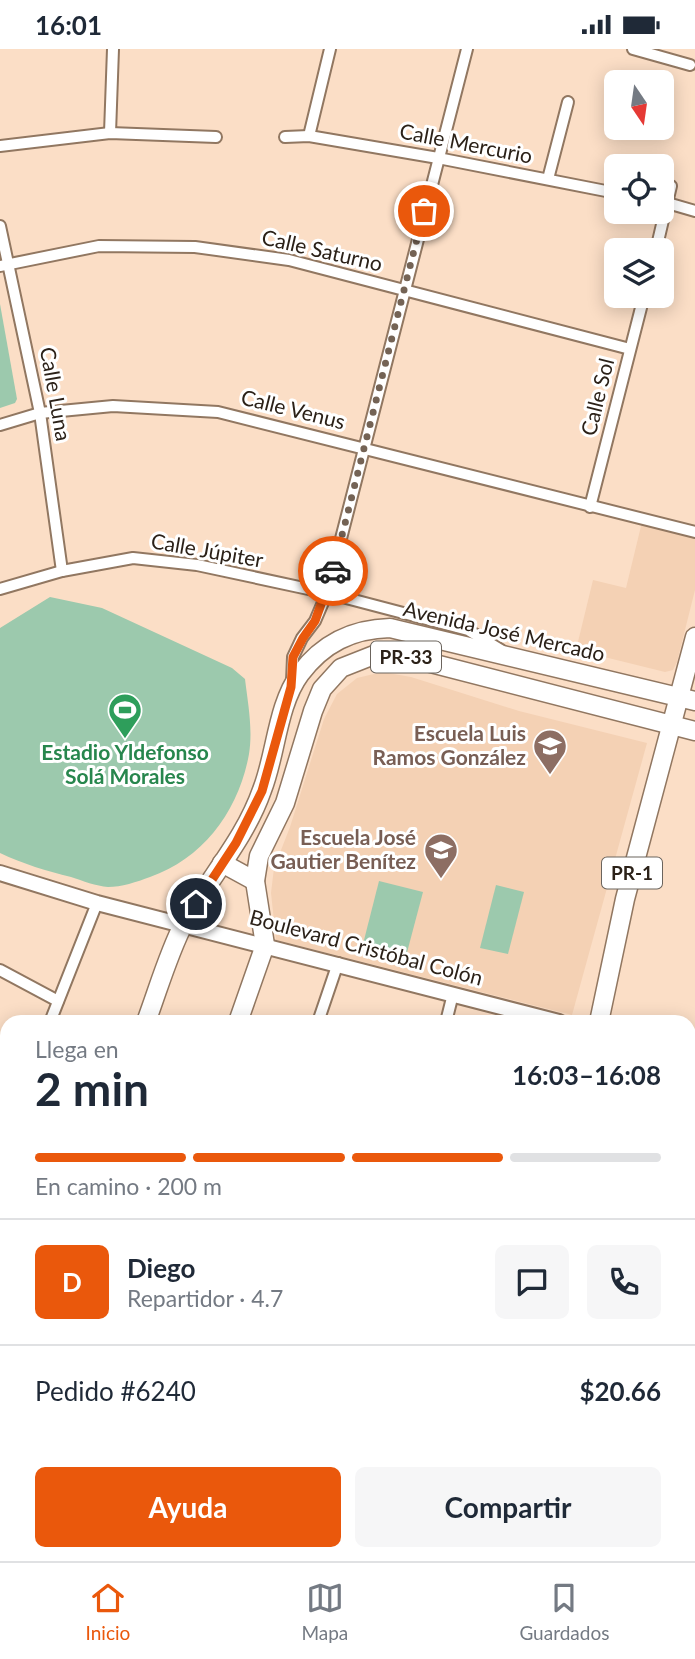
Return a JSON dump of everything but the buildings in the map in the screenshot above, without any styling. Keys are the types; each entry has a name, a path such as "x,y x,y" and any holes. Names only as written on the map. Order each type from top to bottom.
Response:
{"main road":[{"name":"Avenida José Mercado","path":"183,925 240,834 262,791 291,687 316,656 348,634 367,628 390,628 687,700"},
{"name":"PR-1","path":"600,1015 625,899 673,725 687,700 695,637"},
{"name":"PR-33","path":"240,1015 265,945 255,881 259,856 285,803 322,689 341,668 374,655 396,654 695,731"},
{"path":"222,863 255,881"},
{"name":"PR-33","path":"149,1015 183,925"}],"street":[{"path":"110,133 113,49"},
{"path":"309,135 330,49"},
{"path":"291,687 293,657 315,621 327,593 467,49"},
{"path":"633,49 690,65"},
{"path":"548,180 568,102"},
{"path":"0,146 110,133 216,137"},
{"name":"Calle Mercurio","path":"285,137 309,135 604,191"},
{"path":"674,205 695,211"},
{"name":"Calle Luna","path":"0,226 5,265 40,412 62,571"},
{"name":"Calle Saturno","path":"5,265 99,246 195,247 289,260 630,349"},
{"name":"Calle Sol","path":"590,507 641,308"},
{"name":"Calle Venus","path":"0,425 40,412 113,406 218,412 695,533"},
{"name":"Calle Júpiter","path":"0,589 62,571 133,558 197,565 327,593 468,630 513,658"},
{"name":"Boulevard Cristóbal Colón","path":"0,873 97,903 532,1015"},
{"path":"53,1015 97,903"},
{"path":"320,1015 338,963"},
{"path":"0,970 58,1002"},
{"path":"448,1015 453,995"}],"shaded area":[{"path":"642,522 695,535 695,590 677,662 673,670 665,672 576,650 593,580 626,588"},
{"name":"Escuela José Gautier Benítez","path":"382,672 411,677 519,711 647,743 572,1015 276,940 271,893 274,868 290,827 324,719 337,694 357,678"}],"green space":[{"path":"0,304 17,399 15,403 0,408"},
{"name":"Estadio Yldefonso Solá Morales","path":"50,597 102,608 232,668 245,679 250,726 249,754 244,775 228,813 187,858 169,869 124,885 99,886 17,861 0,853 0,628"},
{"path":"379,881 423,892 405,960 362,948"},
{"path":"496,885 524,892 508,954 480,948"}],"way so far":[{"path":"333,571 424,211"}],"place":[{"name":"Estadio Yldefonso Solá Morales","path":"125,740"},
{"name":"Escuela Luis Ramos González","path":"550,776"},
{"name":"Escuela José Gautier Benítez","path":"441,880"}],"route":[{"path":"196,904 236,843 262,791 291,687 293,657 315,621 333,571"}]}
